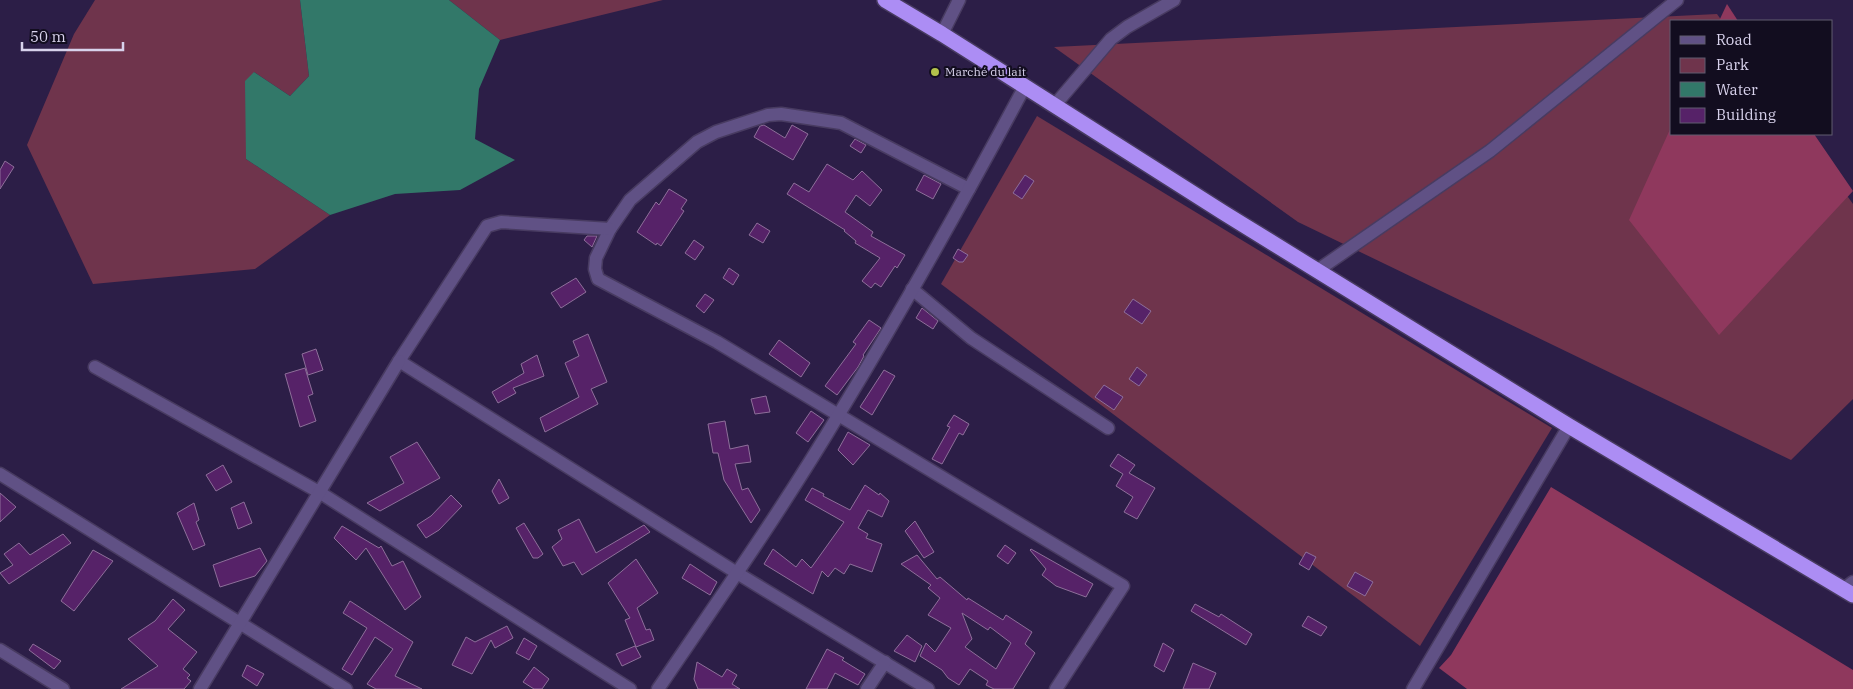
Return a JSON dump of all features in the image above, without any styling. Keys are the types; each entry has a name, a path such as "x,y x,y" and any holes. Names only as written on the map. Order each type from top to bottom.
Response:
{"highway":[{"path":"885,0 1569,426 1850,588"}],"street":[{"path":"942,34 959,0"},
{"path":"1054,106 1111,39 1127,27 1174,0"},
{"path":"1318,270 1490,151 1677,0"},
{"path":"658,689 737,573 839,415 969,189 1024,88"},
{"path":"969,189 841,123 782,114 768,115 716,132 697,142 630,200 610,229 596,258 595,269 598,279 717,342 1123,586 1056,689"},
{"path":"200,689 399,361 487,226 501,222 610,229"},
{"path":"912,289 966,334 1108,428"},
{"path":"399,361 737,573 928,689"},
{"path":"95,367 319,492 630,689"},
{"path":"1413,689 1569,426"},
{"path":"0,474 346,689"},
{"path":"0,650 63,689"},
{"path":"867,689 885,662"}],"green space":[{"path":"95,0 300,0 309,76 290,96 254,72 246,159 330,215 255,269 93,284 27,145 74,34"},
{"path":"449,0 663,0 500,40"},
{"path":"1717,14 1721,20 1670,20 1670,135 1804,135 1853,204 1853,399 1791,460 1298,222 1054,47"},
{"path":"1037,116 1552,428 1420,646 941,284"}],"shaded area":[{"path":"1727,4 1737,20 1719,20"},
{"path":"1670,129 1670,135 1815,135 1853,191 1719,335 1629,220"},
{"path":"1551,487 1853,670 1853,689 1467,689 1439,668 1451,655"}],"water":[{"path":"300,0 449,0 500,40 479,89 475,139 515,160 460,190 395,194 330,215 246,159 245,81 254,72 290,96 309,76"}],"building":[{"path":"764,125 785,138 792,125 808,134 793,160 754,137 760,126"},
{"path":"855,139 866,145 861,153 850,146"},
{"path":"5,161 14,167 0,189 0,170"},
{"path":"827,164 853,180 862,171 882,190 870,206 856,195 845,212 873,232 871,236 905,255 881,287 875,283 871,288 862,281 880,258 855,243 856,241 845,230 787,194 794,183 809,192"},
{"path":"924,175 941,184 933,199 916,190"},
{"path":"1025,175 1034,181 1022,199 1013,193"},
{"path":"669,189 687,200 681,209 684,211 661,246 657,243 656,245 637,232 656,202 659,205"},
{"path":"757,223 770,231 763,243 749,235"},
{"path":"587,236 597,236 592,247 584,240"},
{"path":"694,240 704,247 695,260 685,253"},
{"path":"958,249 968,255 963,262 953,258"},
{"path":"729,268 739,275 733,285 723,278"},
{"path":"576,278 586,292 561,308 551,293"},
{"path":"705,294 714,300 704,313 696,306"},
{"path":"1133,299 1151,311 1142,324 1124,312"},
{"path":"922,308 938,321 933,329 916,318"},
{"path":"869,320 881,328 863,355 858,367 837,395 825,386 856,344 853,342"},
{"path":"588,334 607,382 591,389 598,404 545,432 540,418 579,397 565,363 579,356 573,341"},
{"path":"779,340 810,363 801,377 769,354"},
{"path":"316,349 323,370 308,375 302,354"},
{"path":"537,355 544,376 513,388 516,393 498,403 492,392 524,373 521,364"},
{"path":"1137,367 1147,375 1139,386 1129,379"},
{"path":"305,368 313,394 308,396 316,421 300,427 285,374"},
{"path":"884,370 895,376 872,415 860,407"},
{"path":"1104,385 1123,397 1114,410 1095,397"},
{"path":"766,396 770,412 755,414 751,399"},
{"path":"811,411 824,420 808,442 796,433"},
{"path":"954,415 969,424 963,435 959,433 942,464 932,459 950,427 947,426"},
{"path":"725,421 730,449 748,445 751,462 735,464 742,490 748,488 760,510 751,523 724,480 718,453 713,453 708,424"},
{"path":"848,432 870,445 853,465 838,450"},
{"path":"417,442 440,478 380,511 367,503 404,483 390,457"},
{"path":"1118,454 1135,465 1129,473 1155,488 1137,519 1124,512 1133,497 1116,486 1123,474 1110,466"},
{"path":"223,465 232,482 216,491 206,475"},
{"path":"499,479 509,498 499,504 492,491"},
{"path":"865,485 879,495 880,493 889,501 882,517 868,510 858,528 868,534 866,538 882,544 872,572 850,564 844,574 835,568 828,577 822,571 813,594 764,564 773,549 796,567 802,559 811,568 844,522 805,500 812,488 850,510"},
{"path":"0,493 16,507 0,522"},
{"path":"451,495 462,506 439,530 426,538 417,525 431,516"},
{"path":"244,502 252,523 238,529 231,508"},
{"path":"194,503 199,520 196,522 205,545 193,550 177,513"},
{"path":"579,519 596,553 644,525 650,532 582,575 574,562 563,566 552,547 562,539 558,530"},
{"path":"915,521 934,552 924,558 905,531"},
{"path":"524,523 543,554 538,558 533,558 516,528"},
{"path":"342,526 379,548 381,546 392,566 403,561 421,597 405,610 366,548 356,560 334,538"},
{"path":"63,534 71,543 9,584 0,573 13,565 4,554 19,543 30,555"},
{"path":"1005,545 1016,553 1008,564 997,556"},
{"path":"260,548 267,561 255,576 220,587 213,565"},
{"path":"1031,549 1093,584 1086,597 1056,586 1042,575 1046,569"},
{"path":"93,550 113,561 74,611 61,601"},
{"path":"1306,552 1316,557 1309,570 1299,564"},
{"path":"917,555 937,579 940,577 967,600 968,598 1003,620 1006,615 1032,632 1025,644 1035,653 1013,689 994,689 986,685 988,681 970,669 959,685 948,678 942,670 920,656 926,643 935,652 951,628 928,615 940,598 928,588 931,585 901,564","holes":["962,613 988,630 990,627 1011,643 996,669 965,647 972,639"]},
{"path":"636,559 658,593 637,608 646,630 650,629 654,640 636,647 625,620 630,618 608,583"},
{"path":"690,564 717,582 710,595 682,578"},
{"path":"1355,572 1373,582 1365,596 1347,586"},
{"path":"173,599 185,610 168,629 197,652 183,669 190,675 187,678 191,681 184,689 121,689 158,666 128,639 155,621"},
{"path":"350,601 413,642 395,676 422,689 376,689 367,684 393,649 375,637 352,675 342,669 367,628 343,613"},
{"path":"1195,604 1219,617 1221,614 1252,634 1246,645 1191,611"},
{"path":"1308,616 1327,627 1321,636 1302,626"},
{"path":"507,626 513,638 495,648 491,640 472,674 452,665 466,637 475,642"},
{"path":"907,635 922,646 915,662 894,651"},
{"path":"524,638 537,646 529,660 516,653"},
{"path":"1163,643 1174,650 1164,672 1154,666"},
{"path":"33,644 61,661 54,669 29,650"},
{"path":"635,646 641,657 622,666 616,654"},
{"path":"827,649 844,658 842,660 865,674 858,685 835,673 827,689 806,689"},
{"path":"697,662 722,677 727,669 737,675 732,684 740,689 698,689 694,679"},
{"path":"1193,663 1216,673 1209,689 1183,689"},
{"path":"247,665 264,674 257,686 242,676"},
{"path":"534,667 549,679 542,689 534,689 523,682"}],"place":[{"name":"Marché du lait","path":"935,72"}]}
